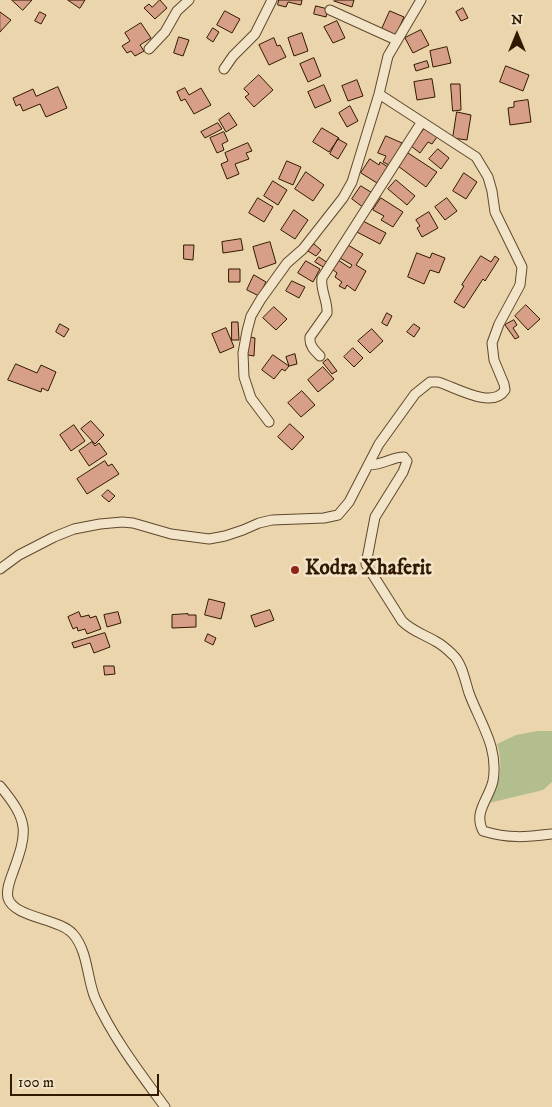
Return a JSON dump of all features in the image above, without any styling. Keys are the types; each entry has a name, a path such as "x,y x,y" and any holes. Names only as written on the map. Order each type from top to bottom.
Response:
{"street":[{"path":"149,49 165,32 177,11 189,0"},
{"path":"224,68 255,34 272,0"},
{"path":"269,422 252,398 244,377 243,353 251,316 260,299 287,263 303,249 343,198 352,182 379,94 388,56 421,0"},
{"path":"330,10 396,40"},
{"path":"0,569 19,555 54,537 74,529 100,524 132,523 171,534 209,539 225,536 272,520 338,515 349,502 379,444 415,394 430,382 438,382 484,398 497,398 505,390 494,360 492,343 499,324 520,285 522,267 495,212 492,191 483,167 476,158 379,94"},
{"path":"320,356 311,347 310,337 327,313 321,284 322,278 421,122"},
{"path":"368,465 383,464 398,457 404,457 407,461 403,472 375,517 366,564 402,621 409,628 437,642 458,660 473,703 484,722 493,753 494,769 492,782 479,815 483,831 504,837 519,838 552,834"},
{"path":"0,786 21,814 23,826 22,845 10,880 8,892 11,903 22,911 55,923 74,935 82,951 93,992 100,1008 128,1056 165,1107"}],"green space":[{"path":"538,731 552,731 552,782 543,790 489,803 500,774 497,744 516,735"}],"building":[{"path":"12,0 32,0 23,10"},
{"path":"68,0 85,0 80,8"},
{"path":"160,0 167,8 155,19 144,8 149,4 152,7"},
{"path":"279,0 302,0 301,5 288,2 286,7 278,5"},
{"path":"335,0 354,0 352,7"},
{"path":"316,6 328,9 326,17 314,14"},
{"path":"463,8 468,18 461,21 456,12"},
{"path":"225,11 240,19 232,33 217,25"},
{"path":"390,11 404,17 395,37 381,31"},
{"path":"0,12 11,20 0,32"},
{"path":"40,12 46,15 41,24 35,21"},
{"path":"337,21 345,38 333,43 324,27"},
{"path":"141,23 151,38 140,45 144,51 135,56 131,51 127,53 122,46 130,41 125,33"},
{"path":"213,28 219,32 213,42 207,38"},
{"path":"421,30 429,45 413,53 405,38"},
{"path":"302,33 308,51 294,56 288,38"},
{"path":"179,37 189,40 183,56 174,53"},
{"path":"274,38 277,46 280,45 286,57 269,65 259,45"},
{"path":"447,47 451,63 433,67 430,51"},
{"path":"314,58 321,76 308,82 300,64"},
{"path":"427,61 429,67 416,71 414,65"},
{"path":"506,66 529,75 523,91 500,82"},
{"path":"259,75 273,90 254,107 245,97 249,94 244,89"},
{"path":"432,79 435,97 417,100 414,82"},
{"path":"357,80 363,96 348,101 342,86"},
{"path":"451,84 460,84 461,110 453,111"},
{"path":"324,85 331,101 315,108 308,92"},
{"path":"58,87 67,108 46,117 40,104 23,111 20,104 16,106 13,98 33,89 36,96"},
{"path":"185,88 189,95 201,88 211,105 194,114 185,99 181,101 177,92"},
{"path":"528,100 531,122 510,125 508,108 514,107 514,102"},
{"path":"350,106 358,121 347,127 339,113"},
{"path":"457,112 471,115 467,140 453,138"},
{"path":"229,113 237,125 226,132 219,120"},
{"path":"218,123 222,129 205,138 201,132"},
{"path":"322,128 339,138 329,152 313,142"},
{"path":"425,128 437,137 432,144 428,142 420,153 411,146"},
{"path":"224,132 228,141 222,144 224,150 217,153 210,138"},
{"path":"386,136 402,143 391,166 383,162 386,156 378,153"},
{"path":"338,139 347,144 338,159 330,154"},
{"path":"248,143 252,151 246,153 249,159 235,164 239,174 227,179 221,164 228,161 225,153"},
{"path":"438,149 449,158 441,169 429,159"},
{"path":"408,153 437,172 426,187 398,166"},
{"path":"370,159 379,165 380,162 388,167 377,183 361,173"},
{"path":"287,161 301,167 293,185 279,179"},
{"path":"306,172 324,185 313,201 295,189"},
{"path":"464,173 477,182 466,199 453,191"},
{"path":"396,180 415,196 407,205 388,189"},
{"path":"273,181 287,190 278,205 264,196"},
{"path":"361,186 374,194 364,208 352,199"},
{"path":"258,198 273,207 264,222 249,213"},
{"path":"381,198 403,212 393,227 381,220 384,216 373,210"},
{"path":"447,198 457,211 445,220 435,207"},
{"path":"294,210 308,220 295,239 281,230"},
{"path":"429,212 438,228 422,237 417,228 420,226 416,220"},
{"path":"361,220 386,233 380,244 355,231"},
{"path":"241,239 243,250 223,253 222,242"},
{"path":"270,242 276,263 259,269 253,247"},
{"path":"314,244 321,250 316,256 308,251"},
{"path":"184,245 194,245 193,260 184,259"},
{"path":"348,245 363,254 356,265 366,271 355,291 347,285 345,289 339,286 342,282 335,277 337,273 332,269 338,260 350,268 352,265 340,258"},
{"path":"417,253 430,258 432,253 445,258 439,273 430,270 424,284 408,277"},
{"path":"481,256 491,262 495,256 499,259 464,308 454,302 464,286 462,285"},
{"path":"319,257 328,263 325,268 315,262"},
{"path":"306,261 320,269 313,282 298,273"},
{"path":"229,269 240,269 240,282 229,282"},
{"path":"254,275 266,282 259,296 247,290"},
{"path":"292,281 305,287 299,298 286,291"},
{"path":"526,305 540,319 528,330 515,316"},
{"path":"274,307 287,319 276,330 263,318"},
{"path":"387,313 392,316 387,326 382,323"},
{"path":"514,320 517,325 513,328 519,337 515,339 505,325"},
{"path":"232,322 238,322 239,340 232,340"},
{"path":"60,324 69,329 64,337 56,332"},
{"path":"414,324 420,328 414,337 407,332"},
{"path":"226,328 234,347 220,353 212,334"},
{"path":"372,329 383,341 370,353 358,341"},
{"path":"249,337 255,338 254,356 248,355"},
{"path":"353,348 363,358 354,367 344,357"},
{"path":"295,354 297,364 289,366 286,357"},
{"path":"273,355 289,366 285,371 282,369 274,379 262,370"},
{"path":"328,359 337,371 332,374 323,363"},
{"path":"16,364 37,373 41,365 56,372 48,391 42,388 41,392 8,380"},
{"path":"323,367 334,379 318,392 308,380"},
{"path":"302,391 315,405 301,417 288,403"},
{"path":"91,421 104,435 95,444 81,429"},
{"path":"290,424 304,437 292,450 278,437"},
{"path":"74,425 85,441 71,451 60,435"},
{"path":"92,442 95,446 99,443 107,454 89,466 79,451"},
{"path":"105,461 108,466 112,464 119,474 87,494 77,479"},
{"path":"108,490 115,496 109,502 102,496"},
{"path":"209,599 225,603 221,619 205,615"},
{"path":"270,610 274,620 255,627 251,616"},
{"path":"79,612 81,617 89,615 90,618 96,616 101,629 87,634 85,629 78,631 77,627 73,629 68,617"},
{"path":"118,612 121,623 107,627 104,615"},
{"path":"172,615 196,615 196,627 172,628"},
{"path":"105,633 110,647 94,653 90,643 74,648 72,643"},
{"path":"208,634 216,638 213,645 205,641"},
{"path":"104,666 114,666 115,674 105,675"}],"place":[{"name":"Kodra Xhaferit","path":"295,570"}]}
